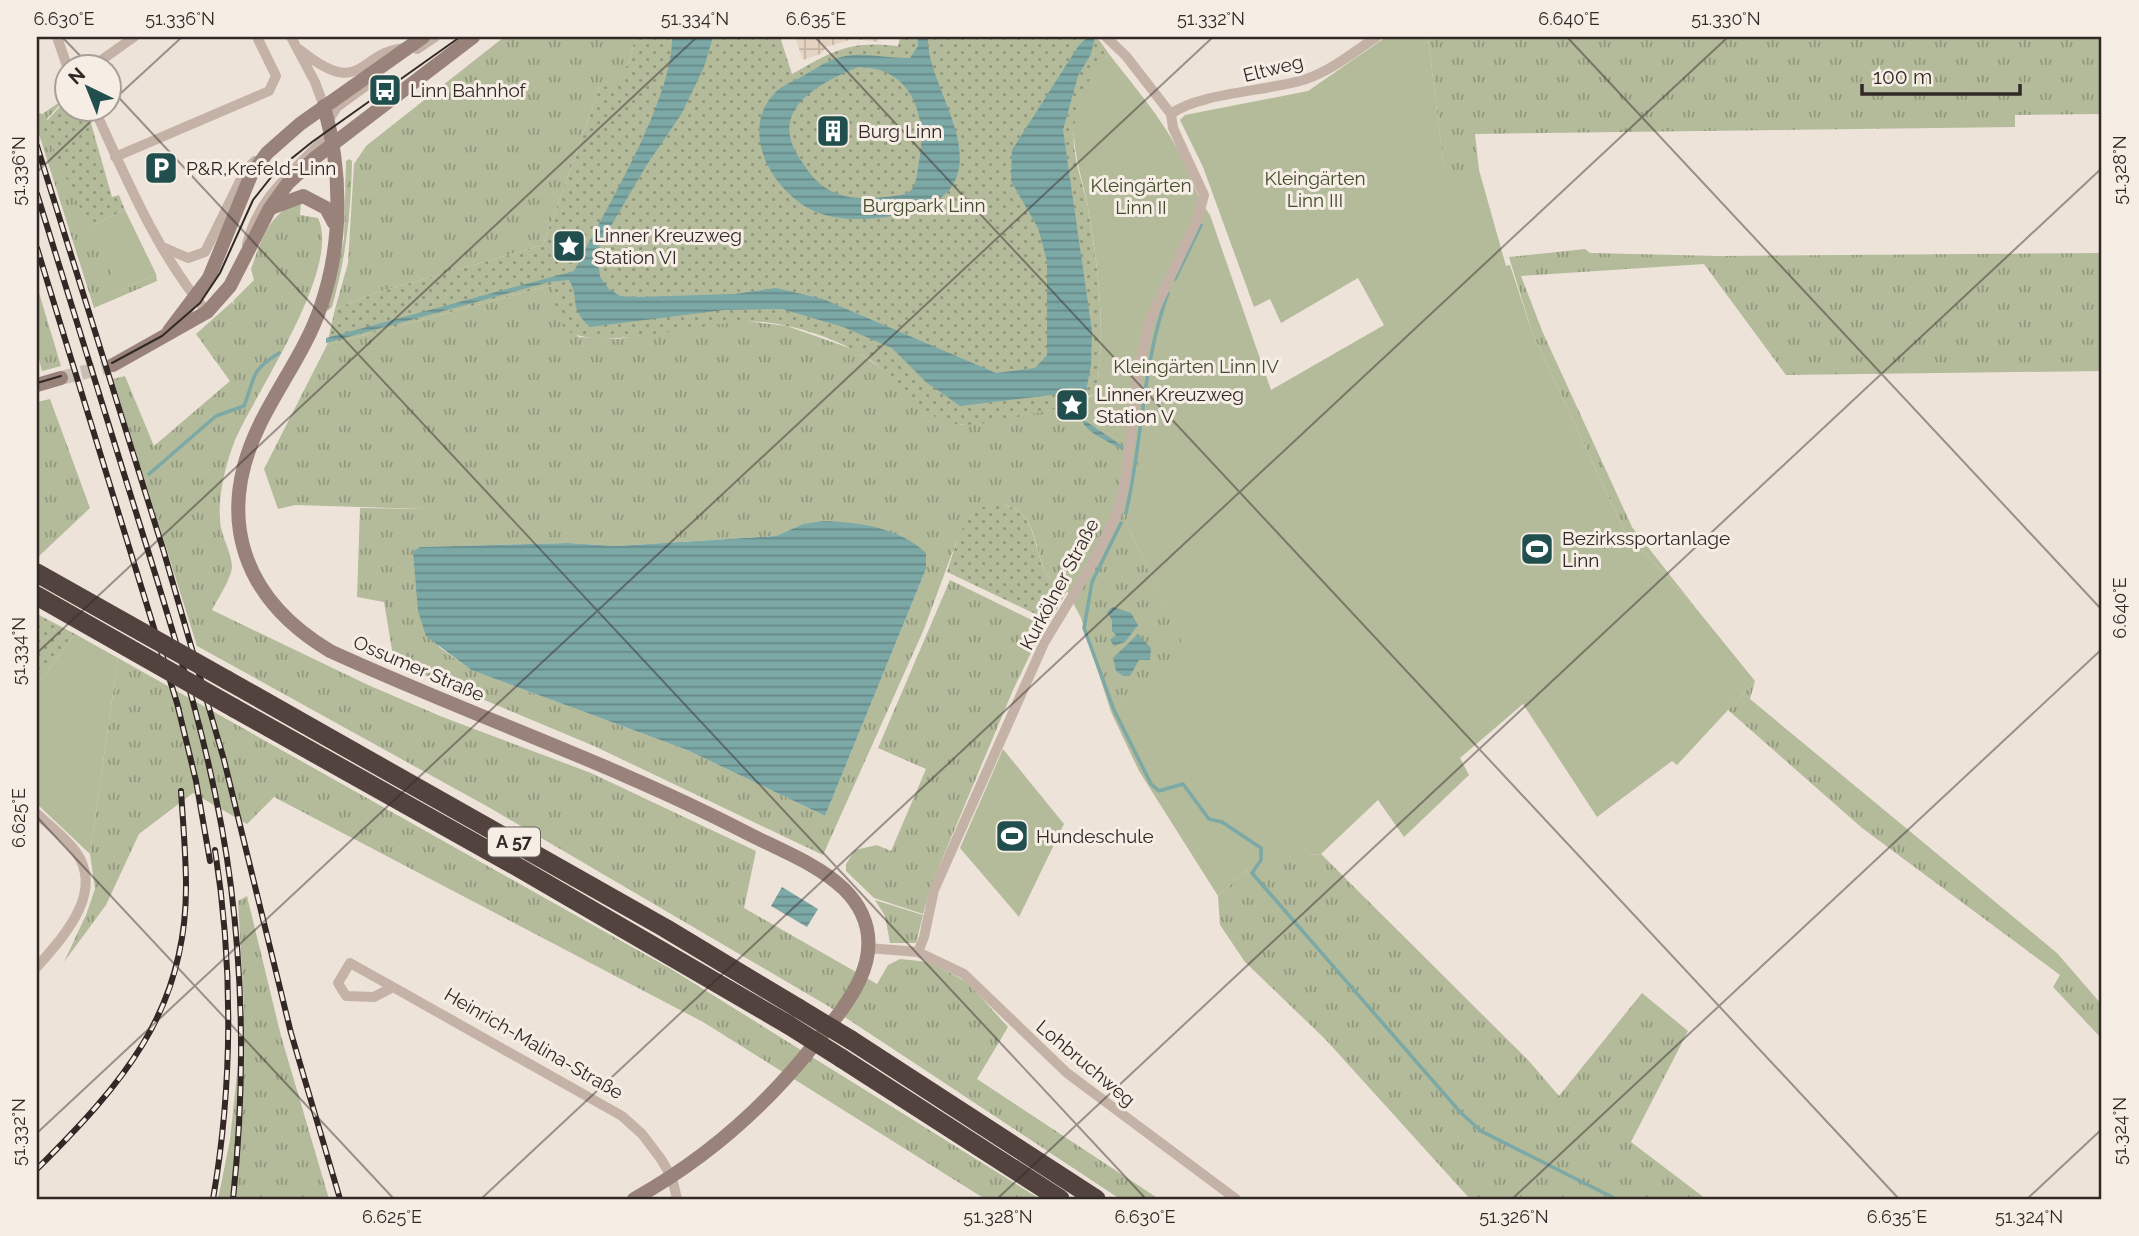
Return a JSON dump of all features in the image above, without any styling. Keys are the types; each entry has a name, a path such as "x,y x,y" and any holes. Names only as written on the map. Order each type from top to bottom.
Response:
{"highway":[{"name":"A 57","path":"37,573 654,921 851,1040 1096,1199"},
{"name":"A 57","path":"37,596 521,869 787,1024 1060,1199"},
{"path":"984,1148 990,1162 1036,1199"}],"main road":[{"path":"146,349 168,332 209,278 251,175 264,157 281,139 324,106 423,37"},
{"path":"113,365 146,349 207,312 230,286 242,267 270,208 331,132 473,37"},
{"name":"Ossumer Straße","path":"324,106 331,132 337,230 331,274 317,319 260,423 241,476 241,540 253,573 269,602 283,618 330,652 645,783 798,860 834,881 854,901 867,930 868,948 859,982 842,1011 792,1073 735,1130 672,1178"},
{"path":"270,208 291,198 303,196 316,200 326,208 337,230"},
{"path":"37,385 61,379"},
{"path":"634,1199 672,1178"}],"street":[{"path":"113,52 134,37"},
{"path":"115,157 269,91 276,76 257,37"},
{"path":"291,37 300,50 324,106"},
{"path":"242,267 259,209 274,187 331,132 337,107 435,37"},
{"name":"Eltweg","path":"1171,114 1189,105 1308,79 1334,66 1376,37"},
{"name":"Kurkölner Straße","path":"918,952 925,937 934,890 1044,643 1096,557 1118,507 1125,483 1139,373 1149,322 1198,218 1204,195 1173,128 1171,114 1126,56 1108,39"},
{"path":"300,50 324,68 339,73 361,70 393,48 408,48"},
{"path":"100,122 115,157 163,246 195,299 207,312"},
{"path":"163,246 188,258 205,252 213,243 245,171 264,157"},
{"path":"37,814 77,853 85,869 86,887 72,922 37,967"},
{"path":"868,948 918,952"},
{"name":"Lohbruchweg","path":"918,952 964,974 1067,1073 1236,1199"},
{"name":"Heinrich-Malina-Straße","path":"393,987 374,997 346,996 338,983 350,963 393,987 622,1116 642,1134 672,1178"},
{"path":"672,1178 677,1199"}],"green space":[{"path":"504,37 635,37 629,63 612,87 600,87 543,245 375,293 335,309 348,263 354,164 366,146"},
{"name":"Burgpark Linn","path":"635,37 780,37 792,74 842,49 867,45 898,46 900,37 1097,37 1109,54 1093,79 1074,130 1076,160 1088,209 1098,278 1101,348 1096,394 1066,402 1061,408 993,422 957,424 932,415 883,370 861,354 807,331 764,322 744,322 630,337 581,336 566,329 559,319 552,285 327,345 335,309 375,293 543,245 600,87 612,86 629,63"},
{"path":"1386,37 1428,37 1444,170 1479,170 1506,266 1510,265 1532,332 1624,530 1699,612 1755,681 1677,765 1672,761 1597,817 1523,704 1460,758 1469,775 1404,837 1378,800 1321,854 1309,855 1298,840 1256,883 1246,870 1218,896 1139,771 1111,712 1188,656 1126,522 1141,450 1089,425 1083,417 1086,398 1096,394 1101,324 1092,231 1075,149 1075,120 1090,79 1109,54 1164,126 1210,215 1271,390 1384,325 1358,278 1281,323 1270,299 1254,307 1203,167 1180,120 1185,115 1308,91"},
{"path":"1428,37 2102,37 2102,114 2015,115 2015,127 1475,134 1479,170 1444,171"},
{"path":"52,107 52,113 47,119 120,291 156,274 157,281 94,308 37,128 37,112 42,114"},
{"path":"52,115 52,122 91,122 112,197 119,195 125,210 89,227 42,126"},
{"path":"346,161 352,161 347,235 337,289 332,307 327,311 344,239"},
{"path":"301,201 300,215 318,218 322,240 318,267 308,298 235,440 229,459 221,489 220,519 232,566 212,610 366,684 440,716 591,773 756,851 744,908 877,984 888,965 900,959 929,962 967,982 1008,1027 977,1079 1159,1199 1120,1199 828,1006 490,808 197,646 113,379 125,376 154,446 230,381 196,334 232,302 235,306 233,301 254,280 251,269 268,228 282,212"},
{"path":"125,210 156,274 120,291 89,227"},
{"path":"1585,249 1590,253 1719,256 2102,253 2102,371 1786,375 1704,264 1521,276 1543,333 1632,527 1699,612 1624,530 1532,332 1509,257"},
{"path":"552,285 559,319 579,337 617,339 738,320 787,326 855,350 961,425 1061,408 1065,403 1086,398 1083,417 1089,425 1142,450 1126,522 1189,657 1111,712 1081,618 1067,591 1054,584 1046,573 1027,520 1017,510 1003,505 957,540 924,629 823,855 594,746 394,662 384,602 357,597 360,508 424,509 295,505 278,509 264,469 327,345","holes":["803,524 926,569 825,816 687,750 471,670 439,647 413,551 420,547 568,543 616,546 776,536"]},
{"path":"37,286 61,366 42,371 37,351"},
{"path":"50,399 90,508 37,558 37,402"},
{"path":"1003,505 1017,510 1026,520 1046,573 1054,584 1067,591 1050,621 947,572 957,540 973,508"},
{"path":"950,580 1044,626 1013,690 930,888 923,914 874,898 846,871 846,864 855,850 877,845 891,851 926,769 878,748"},
{"path":"37,614 75,634 37,685"},
{"path":"75,634 118,658 90,854 37,804 37,685"},
{"path":"118,658 671,969 1040,1199 985,1199 703,1022 274,797 247,824 193,793 139,834 106,905 64,962 95,889 90,854"},
{"path":"1755,681 1750,699 2057,953 2102,1005 2102,1039 2053,987 2060,975 1862,828 1728,710"},
{"name":"Hundeschule","path":"1003,749 1064,824 1019,917 960,848"},
{"path":"1298,839 1309,855 1321,854 1529,1061 1559,1096 1642,993 1688,1031 1631,1142 1706,1199 1470,1199 1326,1040 1245,962 1220,925 1218,896 1246,870 1256,882"},
{"path":"247,896 281,1036 329,1199 218,1199 230,1140 244,1008 238,901"},
{"path":"875,900 923,915 916,943 890,943 885,916"}],"shaded area":[{"path":"795,37 879,37 878,42 853,39 826,47 821,54 803,60"}],"water":[{"path":"672,37 713,37 704,67 682,113 646,166 597,250 600,277 609,289 620,296 638,297 735,294 776,288 823,299 996,373 1035,368 1047,355 1047,261 1038,228 1011,181 1012,150 1079,45 1088,37 1095,37 1091,54 1078,76 1063,130 1092,331 1091,365 1081,417 1081,390 1072,388 1052,395 960,406 926,382 892,348 843,327 782,309 724,310 590,327 576,308 569,280 549,282 326,343 326,338 574,271 649,123 669,63"},
{"path":"918,37 928,37 934,71 955,128 959,164 951,188 941,198 921,207 876,218 842,218 806,207 778,181 761,148 759,130 763,112 772,96 786,85 836,58 858,55 910,58 918,46","holes":["858,67 876,69 892,75 903,85 918,112 921,145 916,178 912,189 901,195 854,198 831,191 814,178 798,156 791,139 790,125 794,111 814,90"]},
{"path":"1082,418 1124,447 1123,450 1087,428"},
{"path":"824,521 851,523 892,532 916,544 926,553 926,569 825,816 687,750 471,670 426,636 418,611 413,551 420,547 568,543 616,546 776,536 803,524"},
{"path":"1113,607 1131,613 1138,625 1125,642 1114,646 1110,640 1116,635 1112,631 1112,620 1107,612"},
{"path":"1138,634 1151,648 1150,660 1139,660 1130,676 1123,676 1116,671 1113,658"},
{"path":"782,887 818,909 807,927 771,906"}],"waterway":[{"path":"1175,279 1201,225"},
{"path":"1126,513 1153,347 1168,293"},
{"path":"149,474 216,416 244,406 258,370 279,353"},
{"path":"1121,523 1092,582 1084,628 1114,710 1151,784 1159,791 1183,784 1209,819 1222,822 1261,848 1261,860 1252,873 1461,1113 1481,1131 1616,1199"}],"tunnel":[{"path":"61,378 113,365"}],"tram line":[{"path":"112,363 162,336 200,303 220,273 253,200 276,171 312,142 460,37"},
{"path":"37,383 61,376"}],"railway":[{"path":"37,146 163,549 224,760 291,1033 340,1199"},
{"path":"37,194 171,624 216,798 231,887 240,1004 241,1082 233,1199"},
{"path":"37,248 177,703 196,781 210,861"},
{"path":"37,1169 68,1138 121,1076 143,1044 161,1009 175,972 183,932 186,875 181,791"},
{"path":"213,1199 224,1112 228,1024 225,937 215,850"}],"place":[{"name":"Linn Bahnhof","path":"385,90"},
{"name":"Burg Linn","path":"833,131"},
{"name":"P&R,Krefeld-Linn","path":"161,168"},
{"name":"Linner Kreuzweg Station VI","path":"569,246"},
{"name":"Linner Kreuzweg Station V","path":"1072,405"},
{"name":"Bezirkssportanlage Linn","path":"1537,549"},
{"name":"Hundeschule","path":"1012,836"}],"park label":[{"name":"Kleingärten Linn III","path":"1315,189"},
{"name":"Kleingärten Linn II","path":"1141,196"},
{"name":"Kleingärten Linn IV","path":"1196,366"}]}
